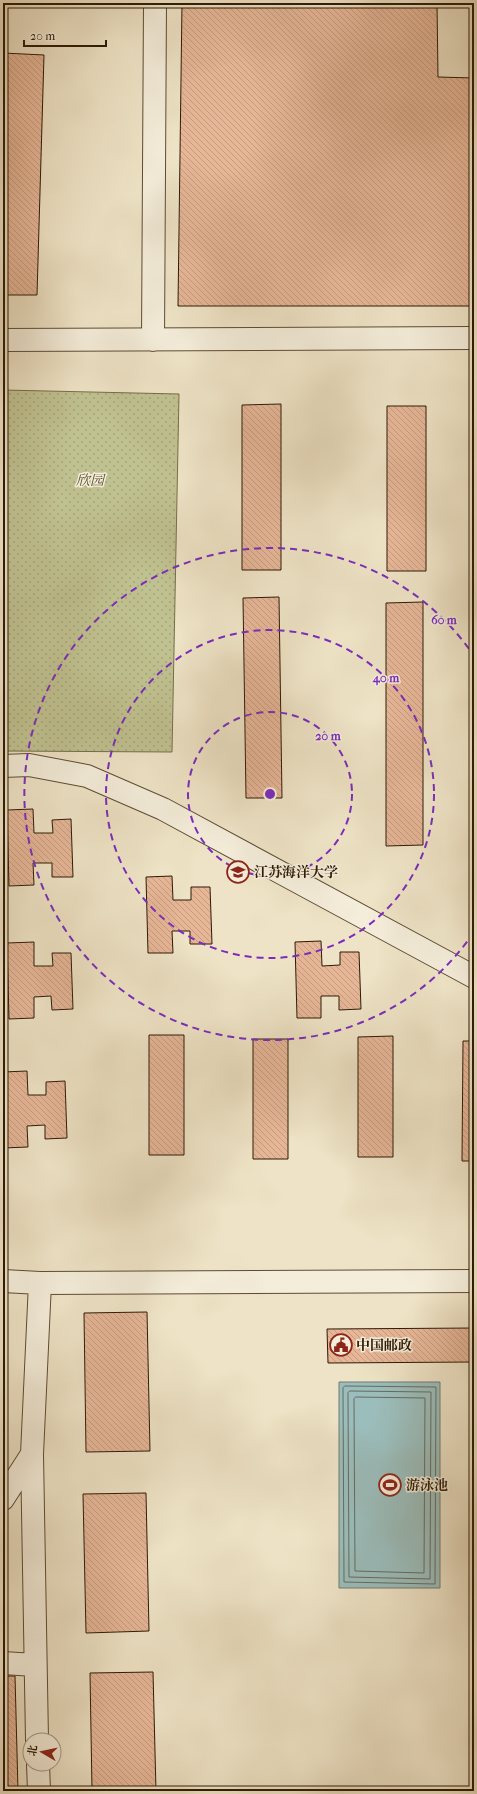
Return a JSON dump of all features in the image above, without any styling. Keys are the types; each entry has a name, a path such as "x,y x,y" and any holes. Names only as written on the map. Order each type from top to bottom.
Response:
{"lane":[{"path":"153,340 155,3"},
{"path":"3,340 474,338"},
{"path":"3,766 29,765 87,776 156,806 474,977"},
{"path":"3,1281 40,1283 474,1281"},
{"path":"38,1732 35,1665 32,1454 40,1283"},
{"path":"3,1499 32,1454"},
{"path":"3,1663 35,1665"},
{"path":"38,1772 39,1791"}],"green space":[{"name":"欣园","path":"3,390 179,394 172,752 3,751"}],"water":[{"name":"游泳池","path":"339,1382 440,1382 440,1588 339,1588"}],"building":[{"path":"182,3 437,3 438,77 474,78 474,306 178,306"},
{"path":"3,53 44,55 37,295 3,295"},
{"path":"281,404 281,570 242,570 242,405"},
{"path":"387,406 426,406 426,571 387,571"},
{"path":"279,597 282,798 246,798 243,598"},
{"path":"423,602 423,845 386,846 386,603"},
{"path":"33,809 34,833 53,833 52,820 71,819 73,877 52,877 52,863 33,863 34,885 9,886 7,810"},
{"path":"172,876 173,900 191,900 191,887 210,887 212,944 190,944 190,931 172,931 173,953 148,953 146,877"},
{"path":"321,941 322,966 340,965 340,952 359,952 361,1009 339,1010 339,996 321,996 321,1018 297,1018 295,942"},
{"path":"34,942 34,966 53,966 52,953 71,953 73,1009 52,1010 51,996 34,997 34,1018 9,1019 7,943"},
{"path":"149,1035 184,1035 184,1155 149,1155"},
{"path":"393,1036 393,1157 358,1157 358,1037"},
{"path":"253,1039 288,1039 288,1159 253,1159"},
{"path":"463,1041 474,1041 474,1161 462,1161"},
{"path":"27,1071 28,1095 46,1095 46,1082 65,1081 67,1138 45,1139 45,1125 27,1126 28,1147 3,1148 3,1072"},
{"path":"147,1312 150,1451 86,1452 84,1313"},
{"path":"474,1328 474,1534 473,1362 328,1363 327,1329"},
{"path":"146,1493 149,1631 86,1633 83,1494"},
{"path":"153,1672 156,1791 92,1791 90,1673"},
{"path":"3,1676 15,1676 18,1791 3,1791"}],"place":[{"name":"江苏海洋大学","path":"238,872"},
{"name":"中国邮政","path":"341,1345"},
{"name":"游泳池","path":"390,1485"}]}
